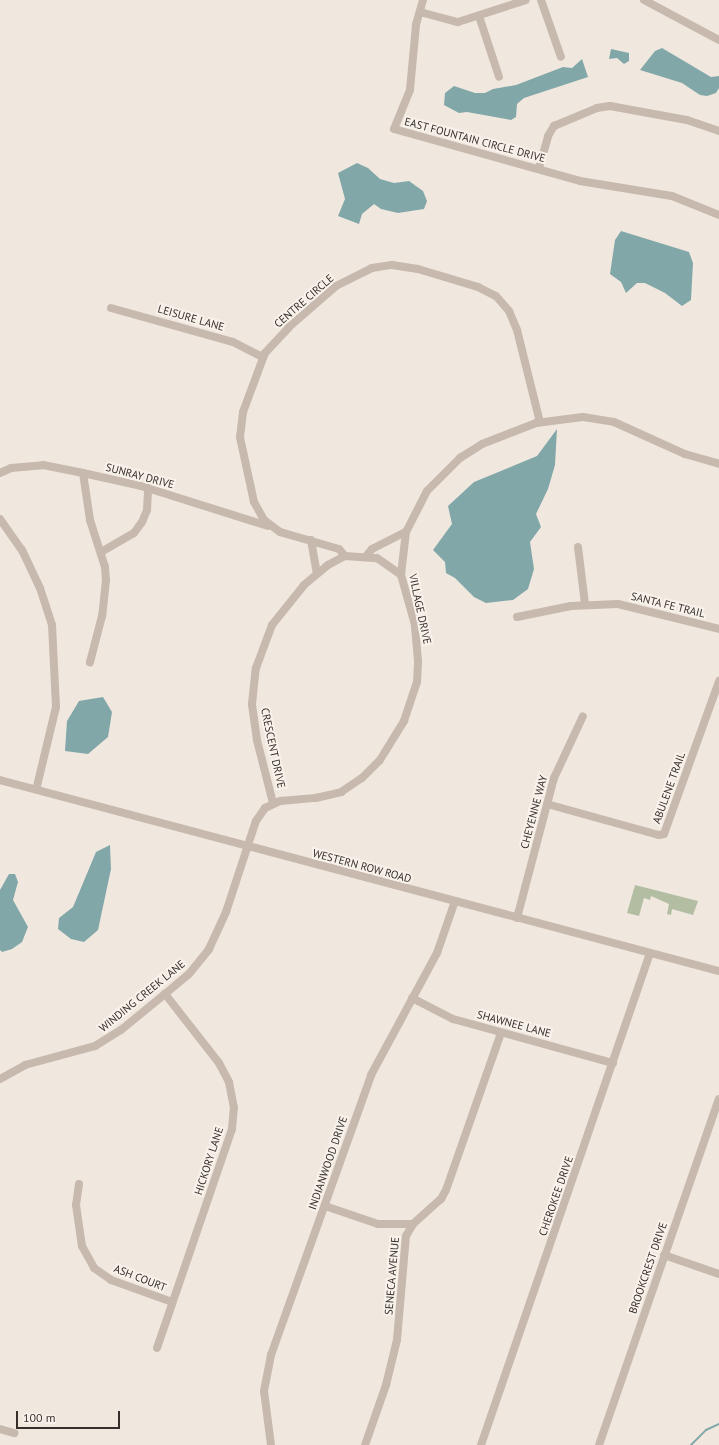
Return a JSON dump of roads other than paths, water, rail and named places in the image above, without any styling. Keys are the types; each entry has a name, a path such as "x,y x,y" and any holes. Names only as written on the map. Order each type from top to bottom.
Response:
{"street":[{"name":"EAST FOUNTAIN CIRCLE DRIVE","path":"423,0 416,25 410,90 394,130 580,180 672,196 719,215"},
{"path":"420,12 458,22 526,0"},
{"path":"541,0 561,58"},
{"path":"644,0 719,40"},
{"path":"479,16 499,77"},
{"path":"539,168 548,136 554,126 597,108 618,107 687,120 719,131"},
{"name":"CENTRE CIRCLE","path":"271,527 261,516 254,502 240,437 242,412 263,357 289,327 320,299 349,278 382,266 418,270 478,287 503,303 517,330 540,422"},
{"name":"LEISURE LANE","path":"111,308 233,342 263,357"},
{"name":"VILLAGE DRIVE","path":"273,803 316,798 350,787 380,760 400,730 414,697 418,661 413,618 401,575 406,532 427,491 460,458 482,444 540,422 572,418 604,419 628,428 684,454 719,464"},
{"name":"SUNRAY DRIVE","path":"0,473 11,468 43,465 148,488 271,527"},
{"path":"83,473 90,520 105,567 105,596 90,662"},
{"path":"101,552 134,533 142,522 147,510 148,488"},
{"path":"0,519 22,550 40,588 52,625 56,707 36,790"},
{"path":"271,527 339,549 345,556 367,556 382,559 401,575"},
{"path":"367,556 372,549 406,532"},
{"path":"311,540 317,573"},
{"path":"578,548 585,604"},
{"name":"CRESCENT DRIVE","path":"273,803 253,720 253,689 256,668 272,625 294,596 317,573 345,556"},
{"name":"SANTA FE TRAIL","path":"517,617 585,604 628,605 719,629"},
{"name":"ABULENE TRAIL","path":"547,804 659,835 664,834 719,681"},
{"name":"CHEYENNE WAY","path":"517,918 558,768 583,716"},
{"name":"WESTERN ROW ROAD","path":"0,780 719,971"},
{"path":"248,845 261,812 273,803"},
{"name":"WINDING CREEK LANE","path":"0,1079 25,1065 95,1046 121,1030 190,974 209,949 226,912 248,845"},
{"name":"INDIANWOOD DRIVE","path":"270,1445 264,1402 264,1386 271,1355 371,1075 437,953 455,901"},
{"name":"CHEROKEE DRIVE","path":"481,1445 650,953"},
{"name":"HICKORY LANE","path":"157,1348 230,1135 234,1108 229,1082 219,1063 165,994"},
{"name":"SHAWNEE LANE","path":"412,998 453,1019 613,1063"},
{"name":"SENECA AVENUE","path":"365,1445 393,1359 400,1314 406,1236 413,1224 441,1199 446,1190 501,1033"},
{"name":"BROOKCREST DRIVE","path":"599,1445 719,1099"},
{"name":"ASH COURT","path":"79,1184 76,1205 82,1246 94,1268 111,1280 172,1302"},
{"path":"325,1206 378,1224 413,1224"},
{"path":"664,1255 719,1274"},
{"path":"0,1429 14,1433"}],"water":[{"path":"662,48 711,77 719,76 719,88 716,93 707,96 700,95 682,83 640,70 655,51"},
{"path":"611,49 629,53 629,61 624,64 617,58 609,59"},
{"path":"582,59 588,77 524,98 517,104 516,117 511,120 467,112 459,113 444,105 445,93 454,86 475,93 485,93 493,89 516,85 563,67 572,68"},
{"path":"357,163 368,168 380,179 394,183 409,181 423,191 427,201 424,209 398,213 381,209 374,204 362,214 359,224 338,216 345,199 338,173"},
{"path":"621,231 689,252 693,263 691,300 682,306 665,293 645,283 637,283 626,293 621,282 610,274 615,240"},
{"path":"557,429 555,465 548,489 536,514 541,527 530,542 534,569 528,589 513,600 486,603 474,597 455,578 446,573 445,562 433,550 452,524 448,506 474,482 537,456"},
{"path":"103,697 112,712 108,737 88,754 65,751 67,721 79,701"},
{"path":"110,845 111,869 98,930 84,942 71,939 58,929 59,918 73,907 96,852"},
{"path":"9,874 15,874 18,882 13,900 28,927 22,942 12,949 2,952 0,950 0,890"}],"waterway":[{"path":"691,1445 706,1430 719,1424"}]}
